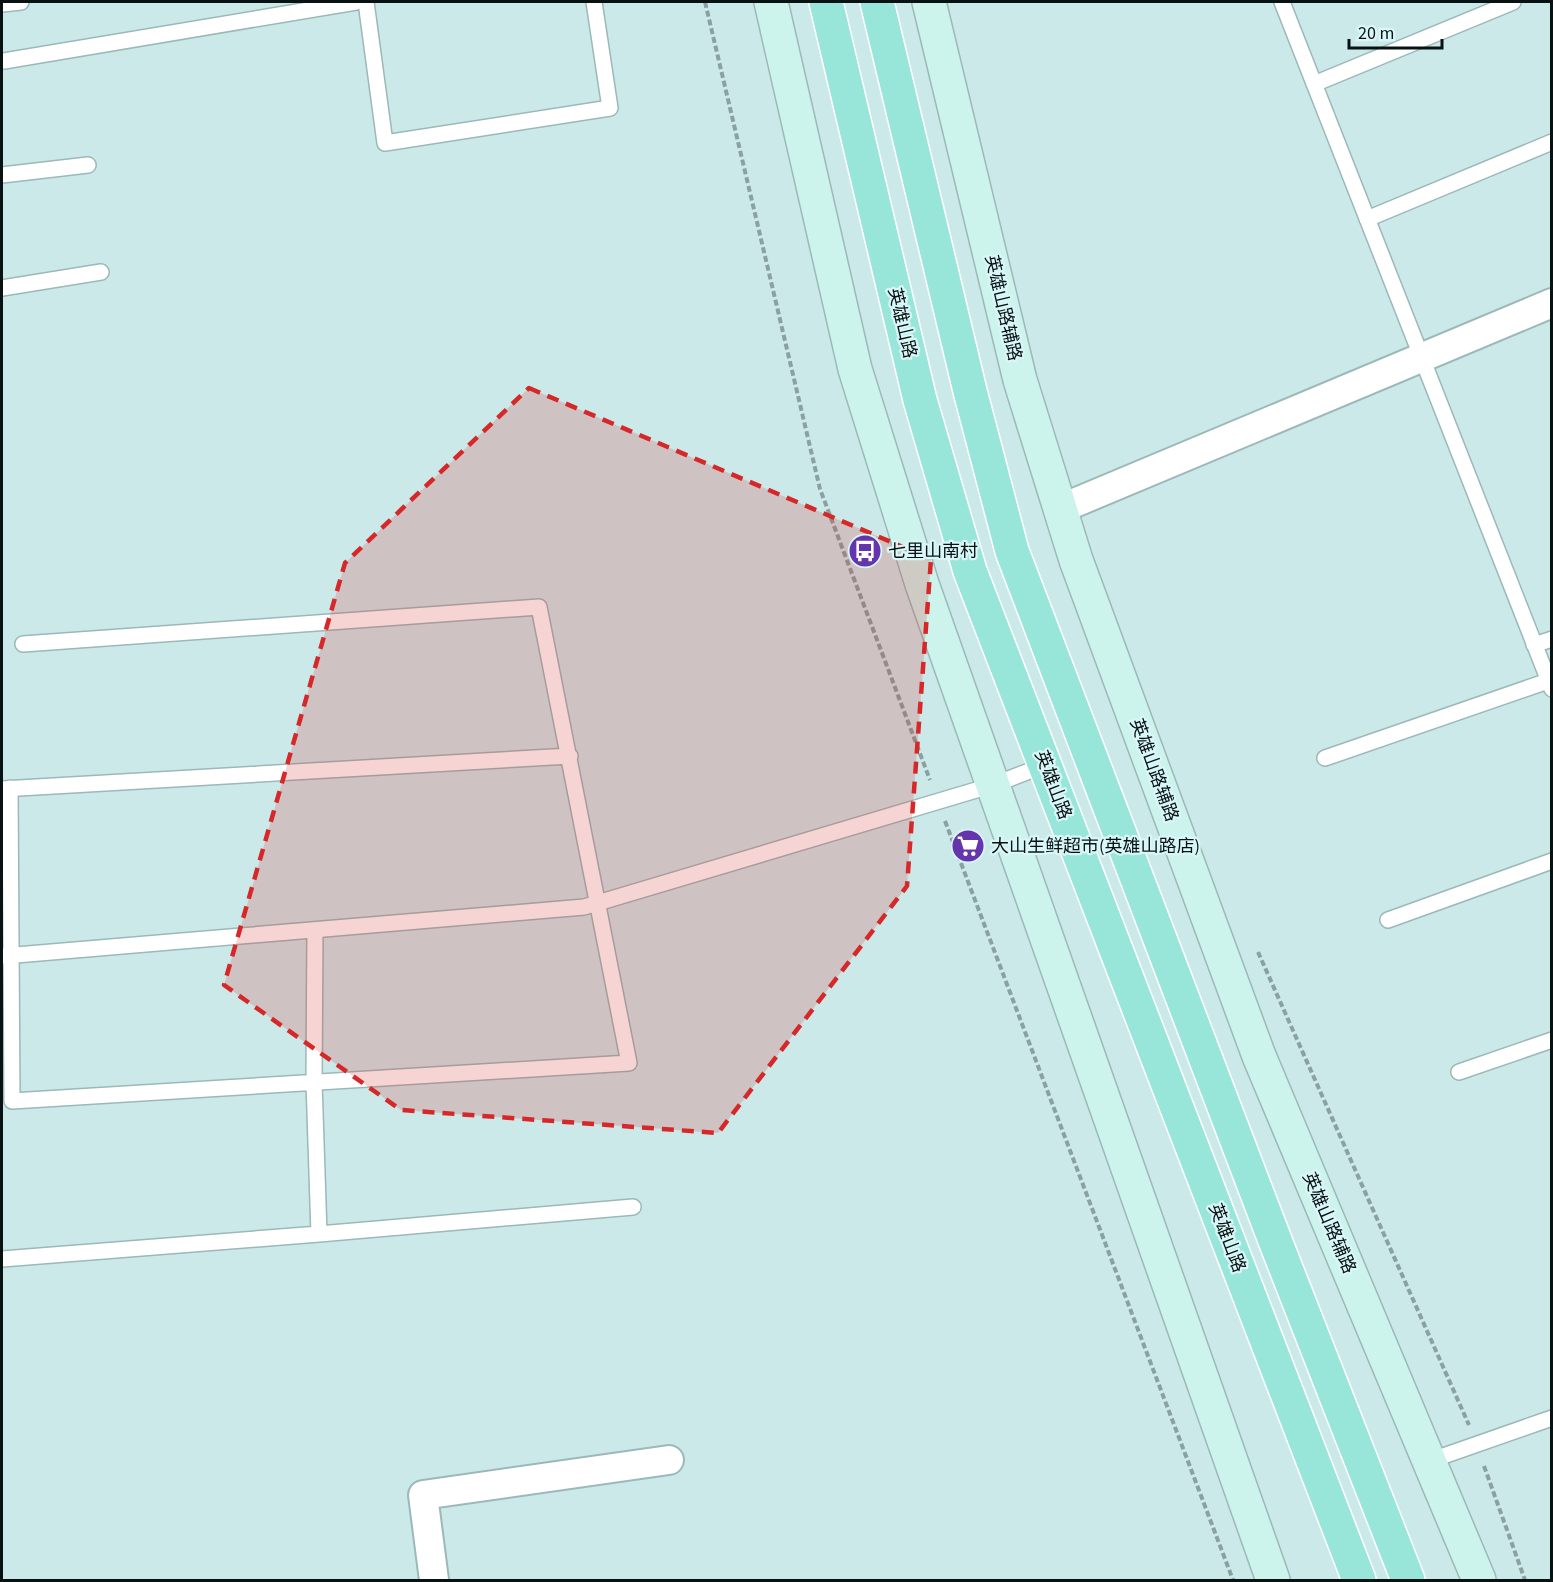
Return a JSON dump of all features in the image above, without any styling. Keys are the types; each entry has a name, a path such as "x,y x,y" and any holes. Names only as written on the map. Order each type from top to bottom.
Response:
{"main road":[{"name":"英雄山路","path":"826,2 920,400 970,571 1359,1581"},
{"path":"877,2 970,391 1012,551 1271,1232 1408,1581"}],"street":[{"path":"771,2 855,369 922,584 1273,1581"},
{"name":"英雄山路辅路","path":"930,2 1020,380 1076,560 1259,1056 1479,1581"},
{"path":"1060,509 1551,303"},
{"path":"434,1581 423,1495 669,1460"}],"lane":[{"path":"2,4 21,2"},
{"path":"2,58 356,2"},
{"path":"366,2 385,142 610,108 594,2"},
{"path":"1282,2 1550,685 1324,758"},
{"path":"1314,84 1513,2"},
{"path":"1368,219 1551,142"},
{"path":"2,175 88,165"},
{"path":"2,288 101,272"},
{"path":"22,644 539,607 570,756 629,1063 12,1101 6,956 6,788 570,756"},
{"path":"1534,645 1551,639"},
{"path":"6,956 584,907 993,785 1045,765"},
{"path":"1388,920 1551,861"},
{"path":"315,930 314,1082 319,1234"},
{"path":"1460,1072 1551,1040"},
{"path":"2,1259 633,1207"},
{"path":"1429,1461 1551,1418"}],"path":[{"path":"1253,941 1471,1432"},
{"path":"1483,1464 1525,1581"}],"highlighted area":[{"path":"529,388 931,559 907,886 718,1133 401,1110 224,985 345,563"}],"place":[{"name":"七里山南村","path":"865,551"},
{"name":"大山生鲜超市(英雄山路店)","path":"968,846"}]}
